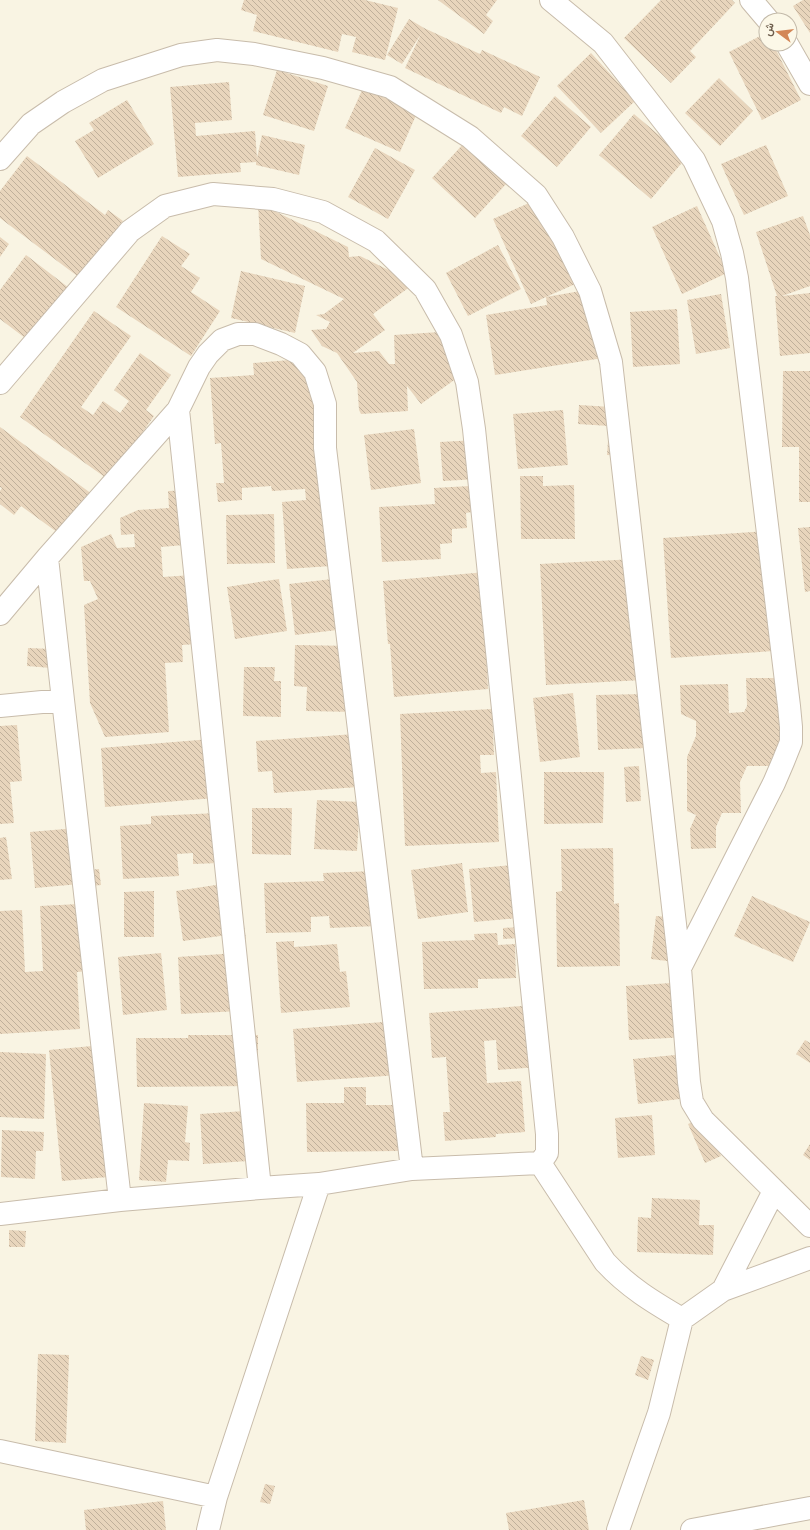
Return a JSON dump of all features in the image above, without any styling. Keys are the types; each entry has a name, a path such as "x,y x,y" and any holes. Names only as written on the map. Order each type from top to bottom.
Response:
{"street":[{"path":"551,0 603,44 694,160 723,221 737,278 789,706 791,742 774,783 680,968"},
{"path":"751,0 761,12"},
{"path":"0,159 31,124 63,102 103,80 181,55 217,50 254,54 323,68 390,87 470,136 536,195 563,237 590,291 611,362 680,968 689,1082 692,1102 703,1120 810,1226"},
{"path":"792,52 810,84"},
{"path":"0,383 130,231 165,206 213,194 273,199 323,212 376,241 425,289 451,335 467,382 474,429 547,1134 547,1153 540,1163"},
{"path":"0,614 47,558 178,410 199,367 208,354 222,340 238,334 255,334 281,344 300,354 315,372 324,404 326,448 412,1169"},
{"path":"178,410 260,1188"},
{"path":"47,558 120,1200"},
{"path":"0,706 63,700"},
{"path":"0,1214 120,1200 319,1184 412,1169 540,1163"},
{"path":"540,1163 605,1262 646,1298 682,1319"},
{"path":"208,1530 216,1497 319,1184"},
{"path":"723,1290 774,1191"},
{"path":"618,1530 659,1413 682,1319 723,1290 810,1258"},
{"path":"0,1451 216,1497"},
{"path":"692,1530 810,1508"}],"building":[{"path":"244,0 365,0 398,8 385,60 352,52 356,37 342,34 338,52 253,31 257,15 241,10"},
{"path":"438,0 497,0 486,15 493,21 484,34"},
{"path":"661,0 732,0 735,3 690,51 696,57 671,83 624,38"},
{"path":"803,0 810,0 810,33 798,12 793,6"},
{"path":"409,19 424,28 480,54 482,50 540,77 522,116 504,107 501,113 405,68 421,34 402,64 387,55"},
{"path":"758,37 758,52 777,52 801,100 762,120 729,52"},
{"path":"591,53 635,101 601,133 557,86"},
{"path":"277,70 328,86 314,131 263,115"},
{"path":"719,78 753,111 720,146 685,113"},
{"path":"229,82 232,120 195,123 196,136 255,131 257,158 262,135 305,145 299,175 256,165 256,162 240,163 241,172 178,177 170,87"},
{"path":"363,88 417,113 400,152 345,128"},
{"path":"555,96 591,127 557,167 521,136"},
{"path":"127,100 154,144 98,178 75,141 94,130 89,123"},
{"path":"634,114 686,158 651,199 599,155"},
{"path":"464,143 507,183 475,218 432,178"},
{"path":"766,145 788,196 744,215 721,164"},
{"path":"375,148 415,170 388,219 348,197"},
{"path":"27,156 105,215 108,210 123,221 80,278 0,218 0,191"},
{"path":"545,196 582,281 531,304 493,219"},
{"path":"258,203 348,247 349,257 360,256 415,283 373,314 385,330 353,353 379,351 389,364 395,364 394,335 440,332 457,378 421,404 407,386 408,411 361,414 359,410 357,382 337,353 322,346 311,330 326,329 330,322 316,315 324,314 344,299 261,259"},
{"path":"697,206 727,273 682,294 652,227"},
{"path":"803,216 810,235 810,286 782,296 810,293 810,353 780,356 775,296 777,296 756,232"},
{"path":"162,236 190,254 181,266 200,278 191,292 220,311 191,356 116,307"},
{"path":"0,237 9,244 0,257"},
{"path":"498,245 521,289 468,316 446,273"},
{"path":"26,255 73,291 33,344 0,319 0,290"},
{"path":"241,271 305,286 295,333 231,318"},
{"path":"592,289 603,358 495,375 486,315 547,305 546,297"},
{"path":"721,294 730,348 696,354 687,300"},
{"path":"677,309 680,364 633,367 630,312"},
{"path":"94,311 131,336 81,407 93,415 103,401 120,413 129,401 114,390 140,353 171,375 146,410 154,416 109,480 20,417"},
{"path":"314,358 346,565 287,569 282,502 306,500 305,489 272,491 271,486 242,488 242,500 218,502 216,483 224,483 221,443 215,444 210,378 254,375 253,363"},
{"path":"783,371 810,371 810,502 799,502 799,447 782,447"},
{"path":"579,405 628,408 626,456 607,455 609,426 578,424"},
{"path":"563,410 568,465 518,469 513,414"},
{"path":"0,427 92,494 61,535 21,506 14,515 0,504 0,491 2,488 0,487"},
{"path":"414,429 421,483 371,490 364,435"},
{"path":"476,440 479,479 443,481 440,442"},
{"path":"520,476 543,476 543,486 574,485 575,539 521,539"},
{"path":"470,486 472,512 466,513 467,528 452,529 452,543 440,544 441,559 382,562 379,507 435,504 434,488"},
{"path":"193,490 196,544 161,547 163,577 192,575 197,644 182,645 183,662 165,663 169,732 105,737 90,703 84,605 98,599 90,581 84,581 81,547 111,534 117,548 135,547 134,534 121,535 120,518 138,510 169,508 168,491"},
{"path":"274,514 275,563 227,564 226,515"},
{"path":"810,527 810,591 805,592 798,528"},
{"path":"766,531 774,651 671,658 663,538"},
{"path":"635,559 644,680 546,685 540,564"},
{"path":"486,572 497,620 505,620 507,651 486,653 488,689 394,697 383,581"},
{"path":"341,578 346,629 295,635 289,584"},
{"path":"279,579 287,631 235,639 227,587"},
{"path":"295,645 355,646 353,712 306,711 307,687 294,686"},
{"path":"28,648 52,649 51,668 27,666"},
{"path":"244,667 275,667 274,681 281,681 281,717 243,716"},
{"path":"746,678 779,678 781,766 747,766 740,782 741,813 722,813 716,827 716,848 691,849 690,829 696,815 687,811 687,757 696,736 696,721 681,714 680,685 728,684 729,713 744,712 747,706"},
{"path":"573,693 580,757 540,762 533,698"},
{"path":"644,694 646,748 598,750 596,695"},
{"path":"492,709 494,755 480,755 481,773 496,772 499,842 405,846 400,714"},
{"path":"17,725 22,781 10,782 14,823 0,824 0,726"},
{"path":"369,733 373,786 274,793 272,771 258,772 256,741"},
{"path":"223,738 227,797 105,807 101,748"},
{"path":"639,766 641,801 626,802 624,767"},
{"path":"544,772 604,772 603,823 544,824"},
{"path":"317,800 360,802 357,851 314,849"},
{"path":"252,808 292,808 291,855 252,854"},
{"path":"218,813 220,863 193,864 193,853 177,854 179,876 123,879 120,826 151,824 151,816"},
{"path":"76,828 80,884 35,888 30,832"},
{"path":"6,837 12,879 0,880 0,838"},
{"path":"613,848 614,904 619,903 620,966 557,967 556,892 562,891 561,849"},
{"path":"462,863 468,912 418,919 411,870"},
{"path":"514,865 518,918 474,922 469,869"},
{"path":"99,869 101,885 82,887 80,871"},
{"path":"375,871 377,926 330,928 329,916 311,917 311,932 266,933 264,883 324,881 323,873"},
{"path":"229,883 235,926 244,925 246,939 229,941 228,935 183,941 176,891"},
{"path":"154,891 154,937 124,937 124,892"},
{"path":"752,896 810,922 793,962 734,936"},
{"path":"98,903 101,970 77,972 80,1029 0,1034 0,911 22,910 25,972 43,971 40,906"},
{"path":"656,916 680,918 675,962 651,959"},
{"path":"518,927 519,938 503,939 503,928"},
{"path":"497,933 498,945 515,944 516,978 478,979 478,988 424,989 422,942 475,940 474,934"},
{"path":"294,941 294,947 337,944 340,972 346,971 350,1007 281,1013 276,942"},
{"path":"161,953 167,1010 123,1015 118,957"},
{"path":"237,953 240,1011 181,1014 178,957"},
{"path":"686,982 689,1037 629,1040 626,986"},
{"path":"535,1005 539,1067 498,1070 496,1040 484,1041 487,1083 521,1081 525,1132 496,1134 496,1137 445,1141 443,1112 450,1112 446,1057 432,1058 429,1013"},
{"path":"396,1021 399,1075 297,1082 293,1029"},
{"path":"188,1035 258,1035 258,1086 137,1087 136,1038 188,1038"},
{"path":"805,1040 810,1043 810,1063 796,1054"},
{"path":"92,1046 120,1176 62,1181 49,1050"},
{"path":"0,1052 46,1054 44,1119 0,1117"},
{"path":"675,1055 680,1099 638,1104 633,1059"},
{"path":"344,1087 366,1087 366,1105 399,1105 399,1151 307,1152 306,1103 344,1103"},
{"path":"144,1103 188,1106 185,1142 190,1143 189,1161 168,1160 166,1182 139,1180"},
{"path":"259,1110 263,1160 203,1164 200,1114"},
{"path":"652,1115 655,1155 618,1158 615,1118"},
{"path":"704,1117 721,1156 705,1163 688,1124"},
{"path":"2,1130 44,1132 43,1151 36,1151 35,1179 1,1177"},
{"path":"810,1144 810,1160 803,1155"},
{"path":"652,1198 700,1200 699,1225 714,1225 713,1255 637,1252 638,1217 651,1218"},
{"path":"9,1230 26,1231 25,1247 9,1247"},
{"path":"38,1354 69,1355 66,1443 35,1441"},
{"path":"641,1356 654,1360 648,1380 635,1375"},
{"path":"265,1484 275,1486 270,1504 260,1502"},
{"path":"584,1500 589,1530 509,1530 506,1513"},
{"path":"163,1501 166,1530 86,1530 84,1510"}]}
